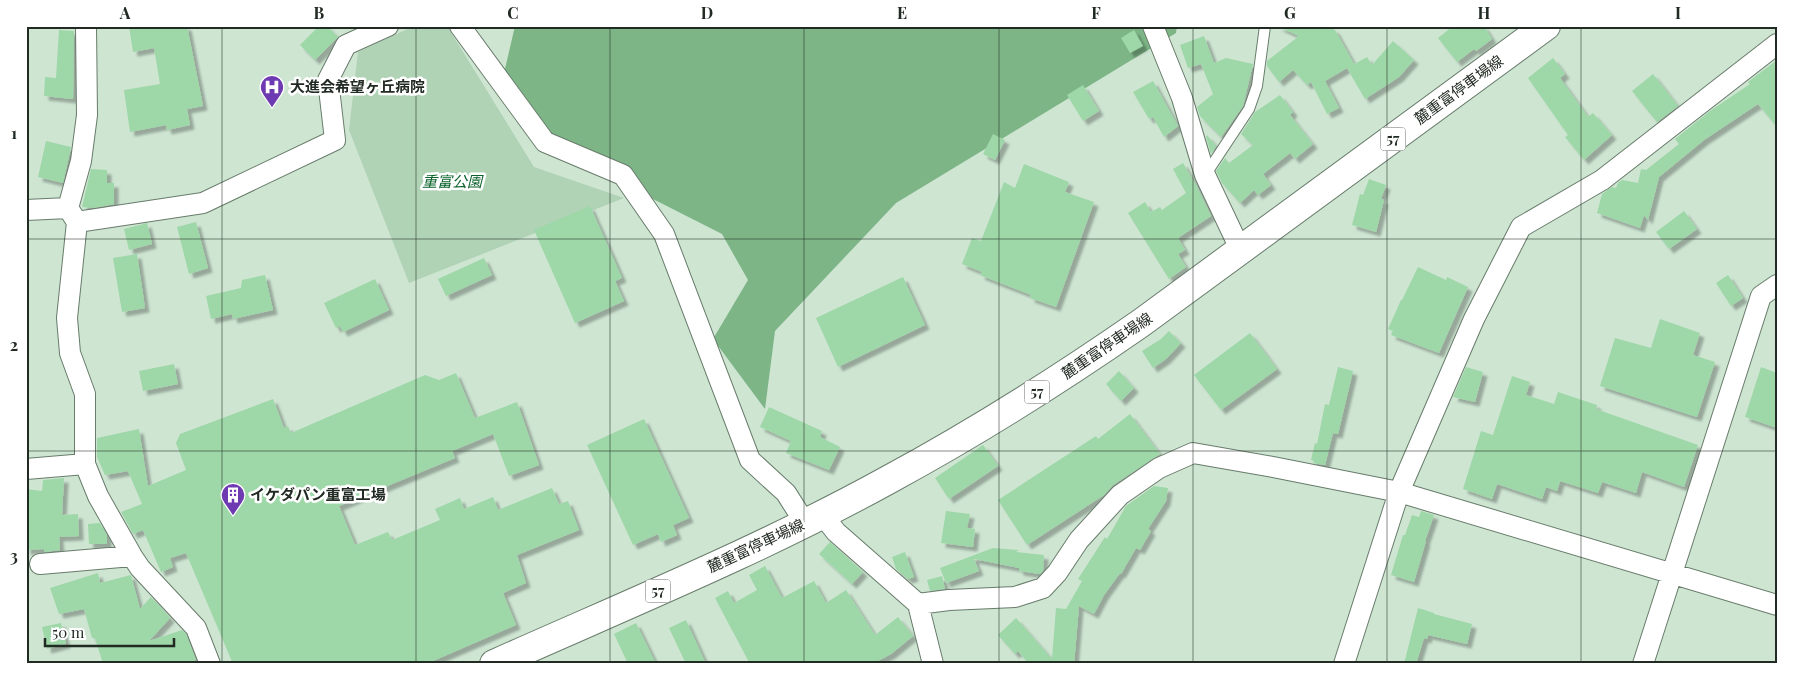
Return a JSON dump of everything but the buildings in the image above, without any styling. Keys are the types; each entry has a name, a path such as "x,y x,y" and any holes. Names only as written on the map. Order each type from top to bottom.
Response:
{"main road":[{"name":"麓重富停車場線","path":"494,664 813,519 887,481 968,435 1068,373 1141,323 1546,26"}],"street":[{"path":"86,26 87,115 72,215 67,318 70,353 85,394 85,464 98,496 132,556 140,568 196,628 210,664"},
{"path":"26,210 72,215 203,203 335,140 328,80 346,45 388,26"},
{"path":"460,26 545,142 623,175 664,234 750,460 813,519 836,532 918,604 933,664"},
{"path":"1153,26 1182,98 1205,175 1241,251"},
{"path":"1344,664 1399,492 1474,318 1521,227 1602,180 1777,44"},
{"path":"1643,664 1761,296 1777,285"},
{"path":"918,604 949,600 1015,597 1043,588 1057,573 1080,540 1120,495 1159,468 1193,453 1399,492 1777,605"},
{"path":"26,469 85,464"},
{"path":"40,564 132,556"}],"lane":[{"path":"1205,175 1249,109 1257,86 1265,26"}],"green space":[{"name":"重富公園","path":"414,26 447,26 534,167 624,198 409,283 349,130 358,52"},
{"path":"515,26 1177,26 1176,33 896,203 775,331 765,409 713,339 748,280 722,234 578,161 501,86"}],"place":[{"name":"大進会希望ヶ丘病院","path":"272,108"},
{"name":"イケダパン重富工場","path":"233,516"}]}
